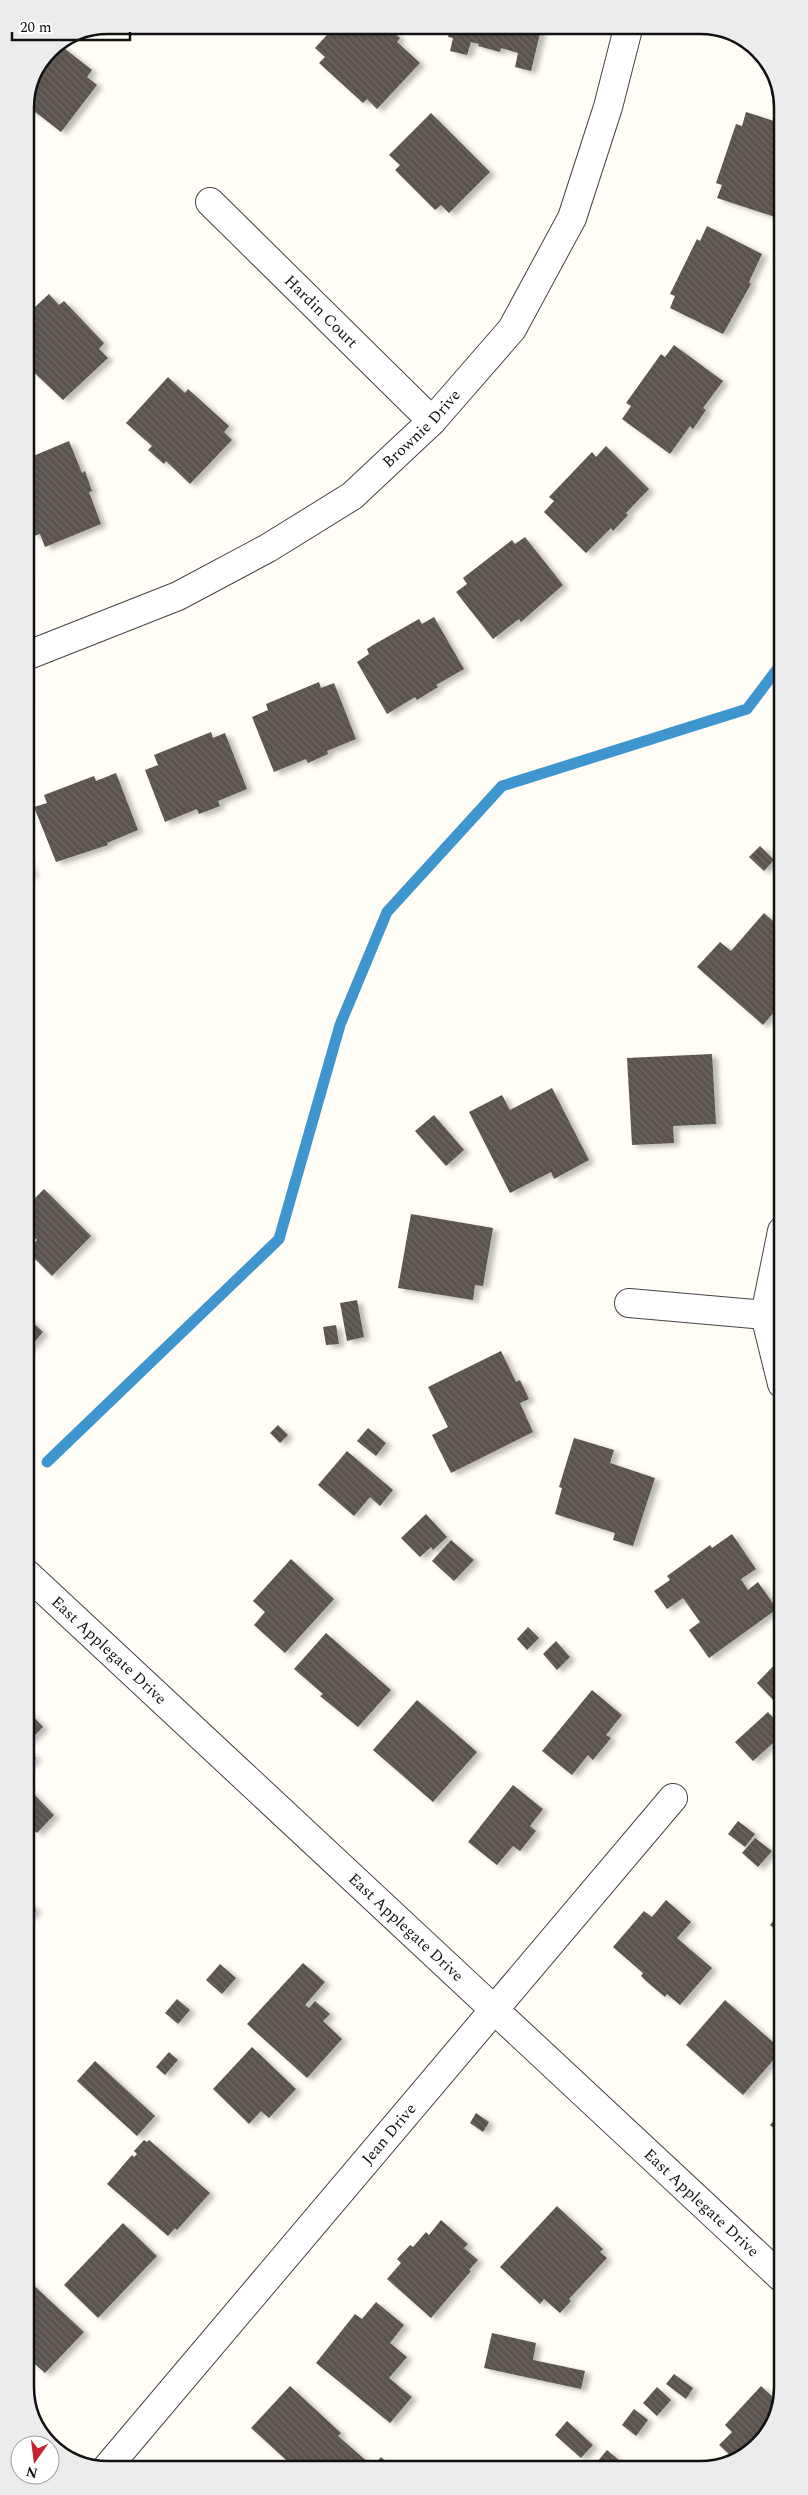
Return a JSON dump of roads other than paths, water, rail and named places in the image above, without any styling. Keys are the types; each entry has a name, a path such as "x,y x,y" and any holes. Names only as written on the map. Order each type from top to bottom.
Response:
{"street":[{"name":"Brownie Drive","path":"34,653 178,596 268,548 352,496 432,421 512,329 572,218 608,106 627,34"},
{"name":"Hardin Court","path":"210,202 432,421"},
{"path":"774,1271 765,1315 774,1352"},
{"path":"629,1303 765,1315"},
{"name":"East Applegate Drive","path":"34,1581 774,2271"},
{"name":"Jean Drive","path":"113,2461 495,2011 673,1798"}],"waterway":[{"path":"47,1462 279,1239 340,1025 387,912 502,786 747,709 774,673"}]}
